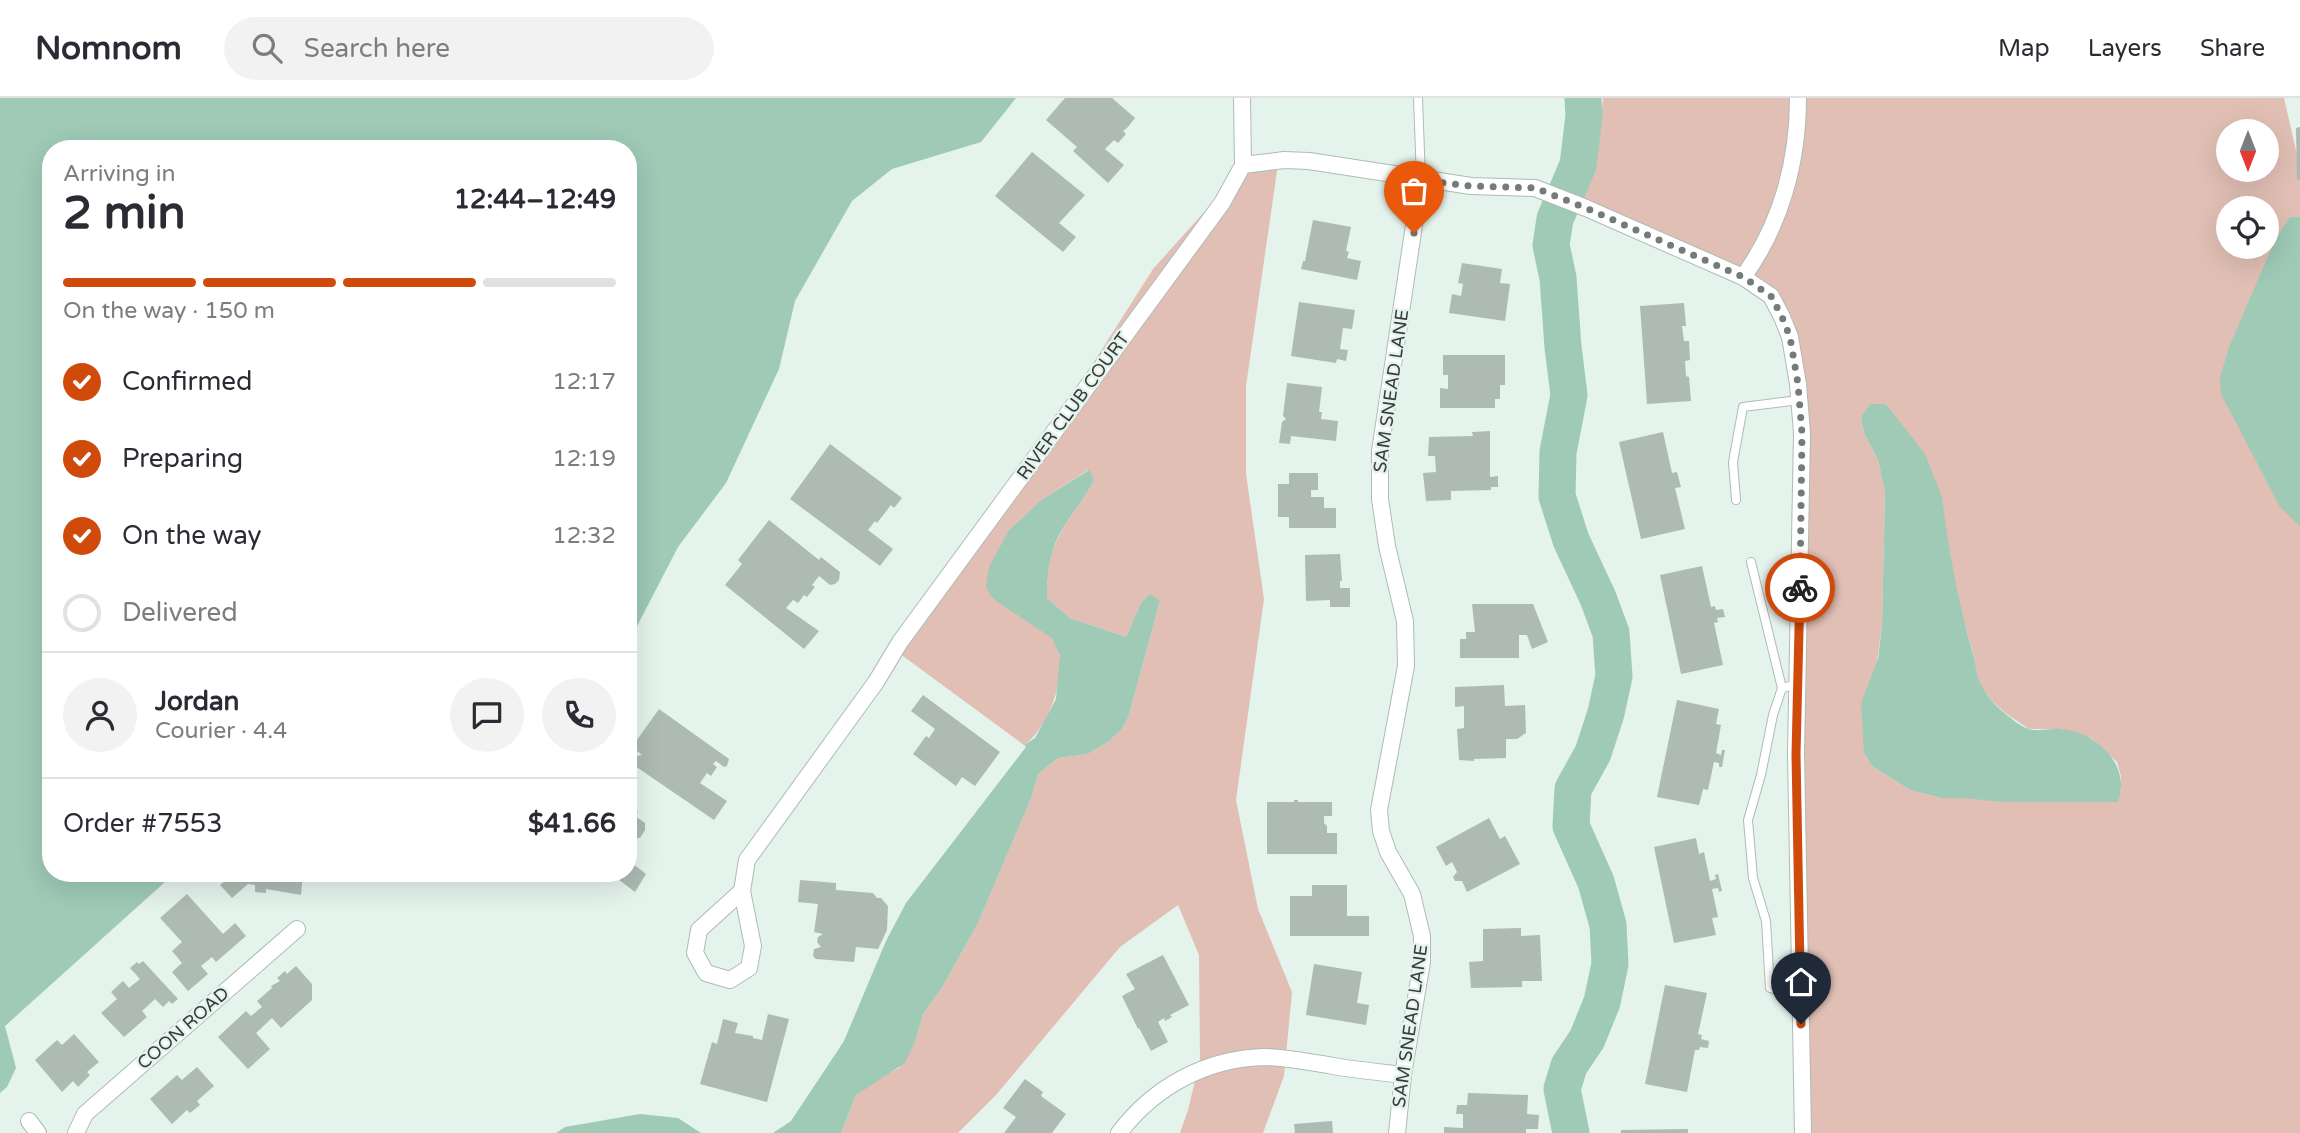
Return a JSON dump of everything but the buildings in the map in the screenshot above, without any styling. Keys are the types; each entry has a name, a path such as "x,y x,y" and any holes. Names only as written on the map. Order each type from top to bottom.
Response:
{"street":[{"path":"1242,98 1243,165 1284,160 1309,161 1471,186 1535,188 1743,277 1771,296 1790,337 1802,433 1802,525 1790,686 1796,754 1803,1133"},
{"path":"1743,277 1763,247 1782,204 1796,135 1798,98"},
{"name":"RIVER CLUB COURT","path":"742,891 699,930 695,953 706,973 730,980 749,968 754,946 742,891 747,860 876,682 900,642 1222,204 1243,165"},
{"name":"SAM SNEAD LANE","path":"1396,1133 1422,962 1422,936 1412,894 1388,852 1381,831 1379,810 1406,666 1407,643 1401,596 1383,522 1379,474 1380,451 1421,180"},
{"name":"COON ROAD","path":"76,1133 85,1114 297,929"},
{"path":"1119,1133 1134,1114 1171,1084 1194,1072 1219,1064 1262,1057 1285,1058 1403,1075"}],"lane":[{"path":"1418,98 1421,180"},
{"path":"1736,500 1733,462 1743,407 1799,400"},
{"path":"1751,562 1790,686 1773,715 1761,775 1748,820 1753,878 1766,921 1770,988 1801,997"}],"shaded area":[{"path":"0,98 1016,98 981,142 892,169 852,201 795,301 779,369 726,483 678,547 637,626 637,140 42,140 42,882 165,882 5,1026 16,1068 7,1087 0,1093"},
{"path":"1603,98 2284,98 2300,168 2300,1133 1794,1133 1793,413 1786,352 1772,313 1759,296 1729,277 1571,205 1576,186 1599,143","holes":["1886,404 1895,416 1950,564 1976,673 1982,687 2004,712 2029,729 2062,729 2092,739 2117,762 2121,776 2121,793 1941,798 1910,790 1872,766 1864,753 1882,626 1885,492 1878,460 1864,433 1861,417"]},
{"path":"1278,164 1246,386 1246,474 1264,599 1236,800 1258,909 1292,992 1284,1076 1263,1133 1180,1133 1200,1060 1199,955 1178,905 1120,947 996,1095 958,1133 841,1133 856,1095 874,1081 899,1068 915,1042 923,1014 943,986 978,923 1032,796 1038,774 1058,758 1088,754 1122,729 1128,718 1160,601 1141,603 1126,637 1070,618 1047,598 1052,552 1094,480 1088,470 1041,500 1009,530 993,599 1041,629 1052,638 1058,649 1060,663 1056,695 1050,711 1033,737 1024,745 892,648 1033,458 1153,269 1240,172"},
{"path":"2290,217 2300,217 2300,526 2280,507 2221,394 2220,378 2229,347 2267,259 2279,259 2279,234"},
{"path":"1870,404 1886,404 1925,454 1942,497 1958,593 1978,677 1986,693 2002,711 2026,728 2074,731 2098,744 2108,753 2120,775 2118,802 2002,802 1941,798 1910,790 1872,766 1864,753 1861,703 1878,659 1882,626 1885,492 1878,460 1864,433 1861,417"},
{"path":"1089,470 1094,480 1062,530 1052,552 1047,598 1070,618 1126,637 1141,603 1150,594 1160,601 1128,718 1122,729 1109,741 1088,754 1058,758 1038,774 1032,796 978,923 943,986 923,1014 915,1042 905,1063 856,1095 841,1133 773,1133 791,1121 844,1041 886,941 906,903 1026,747 1024,745 1035,738 1056,699 1060,656 1052,638 993,599 986,587 989,567 1009,530 1041,500"},
{"path":"640,1114 678,1118 701,1133 556,1133 565,1127"}],"waterway":[{"path":"1571,1133 1562,1089 1569,1066 1587,1039 1602,1002 1610,964 1608,925 1596,882 1571,826 1573,789 1593,753 1614,676 1611,633 1571,540 1557,496 1558,452 1569,395 1558,278 1551,245 1555,219 1578,165 1584,116 1583,98"}],"way so far":[{"path":"1414,233 1421,180 1471,186 1535,188 1743,277 1771,296 1790,337 1798,384 1802,433 1800,588"}],"route":[{"path":"1800,588 1796,754 1801,1024"}]}
